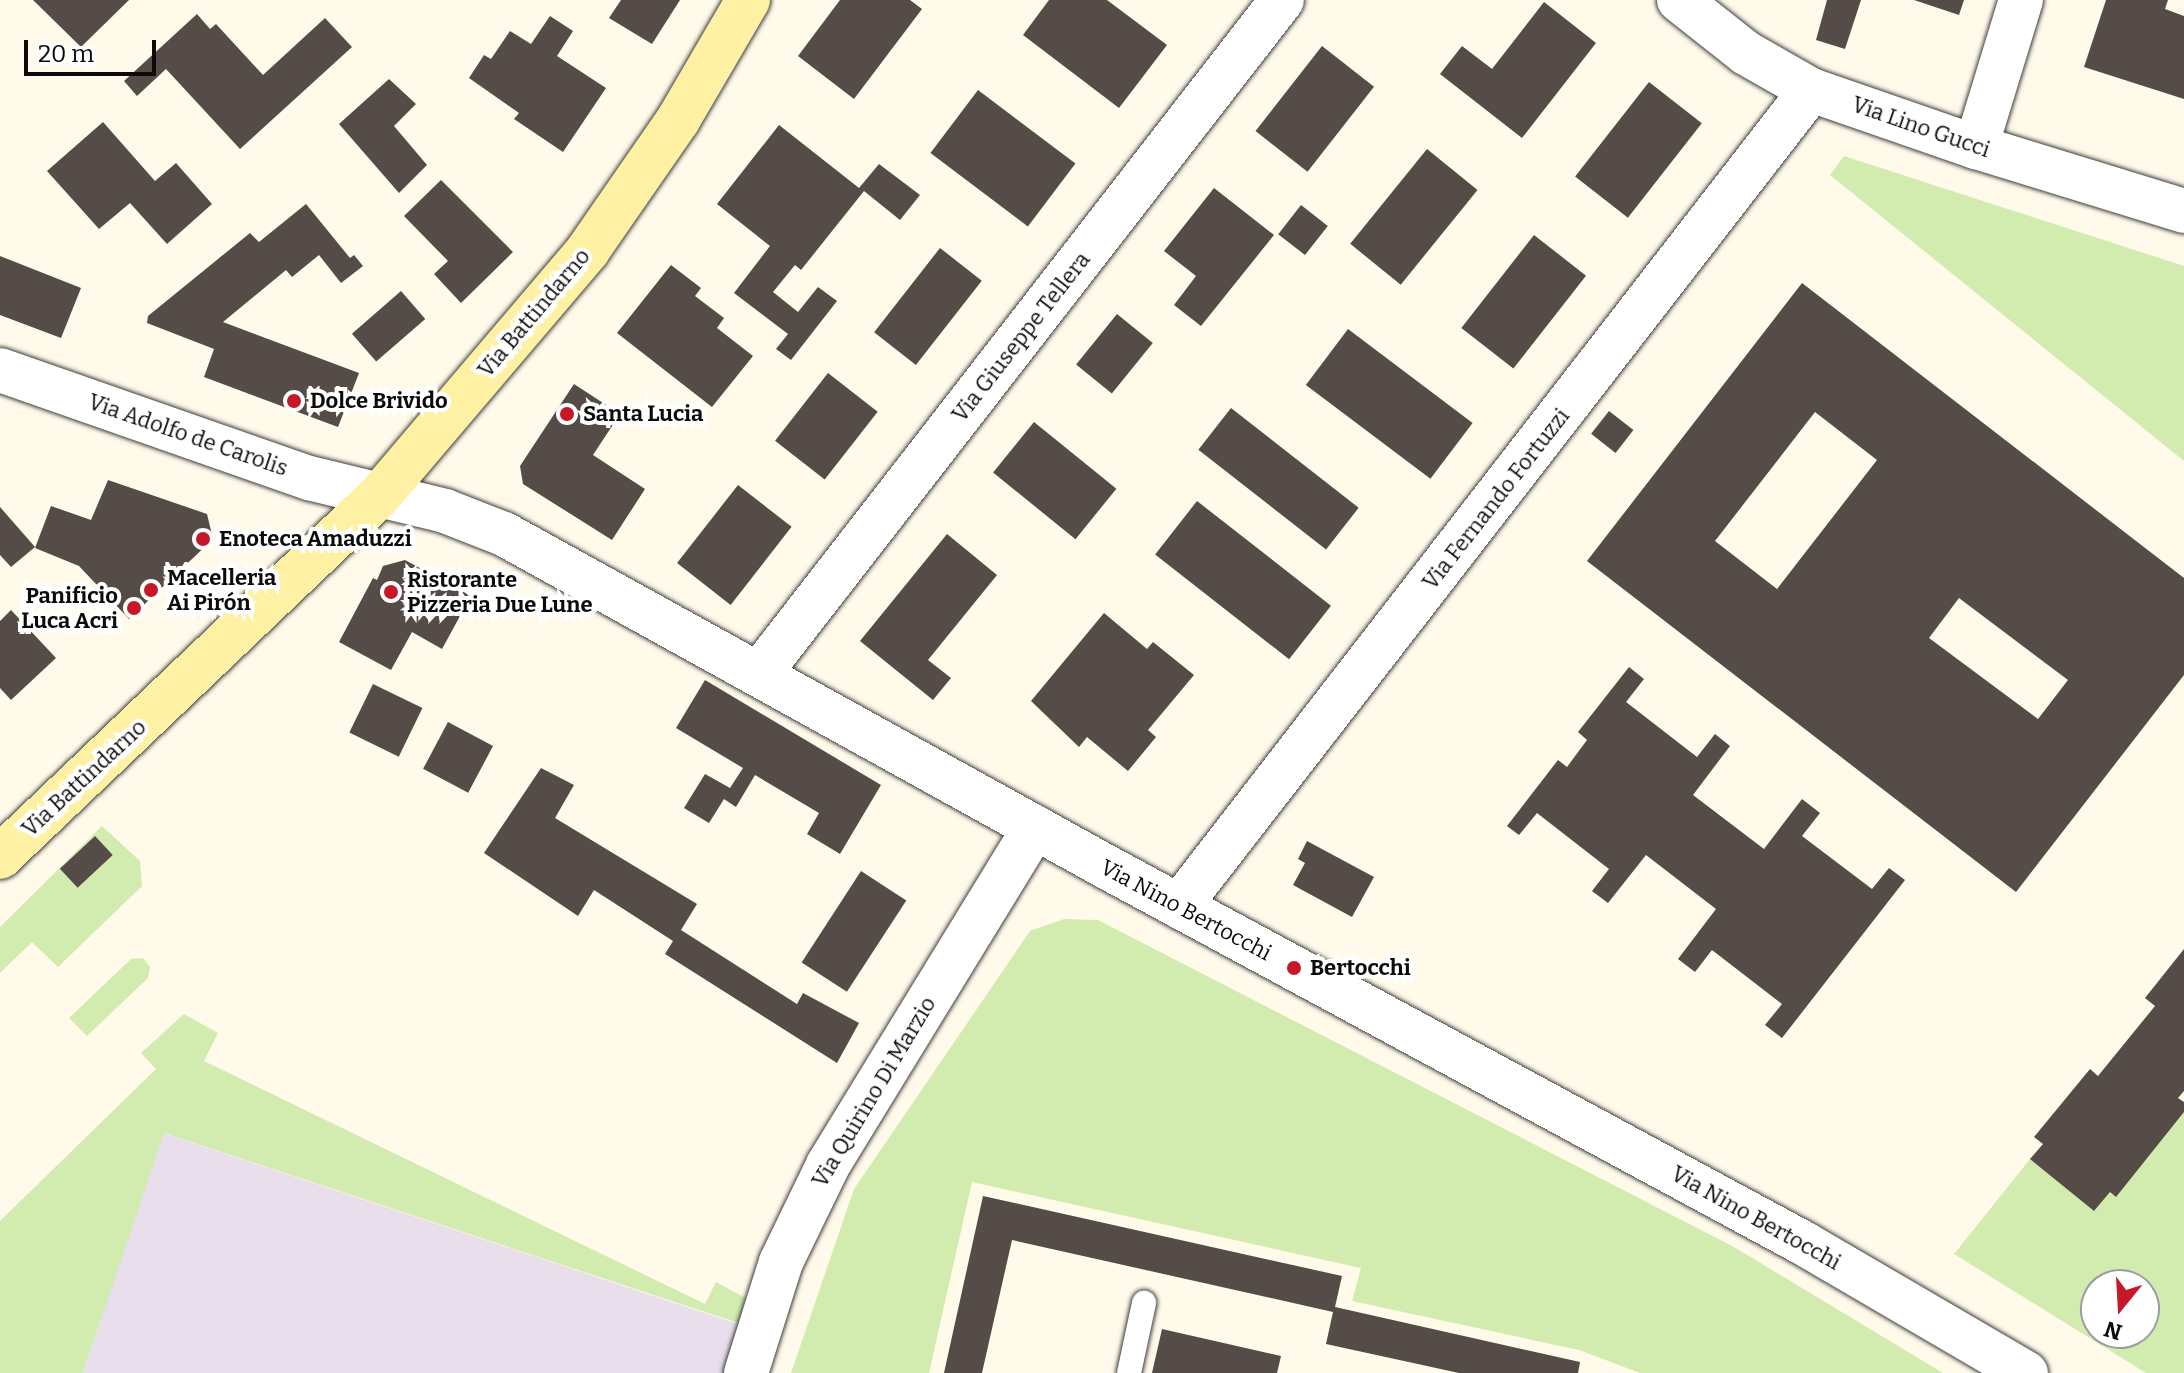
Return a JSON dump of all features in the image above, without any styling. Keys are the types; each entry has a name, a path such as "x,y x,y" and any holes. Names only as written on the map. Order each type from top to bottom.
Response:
{"street":[{"name":"Via Battindarno","path":"0,857 379,496 588,250 678,120 748,0"},
{"name":"Via Giuseppe Tellera","path":"759,674 1282,0"},
{"name":"Via Lino Gucci","path":"1679,0 1746,53 1811,90 1976,147 2184,211"},
{"path":"1976,147 2021,0"},
{"name":"Via Fernando Fortuzzi","path":"1179,906 1811,90"},
{"name":"Via Adolfo de Carolis","path":"0,370 309,478 379,496"},
{"name":"Via Nino Bertocchi","path":"379,496 445,511 504,534 1179,906 1805,1244 2026,1373"},
{"name":"Via Quirino Di Marzio","path":"746,1373 781,1262 828,1165 1035,827"}],"lane":[{"path":"1129,1373 1144,1303"}],"shaded area":[{"path":"163,1133 744,1326 729,1373 83,1373"}],"green space":[{"path":"1844,156 2184,266 2184,461 1830,175"},
{"path":"102,826 140,861 142,886 58,967 32,942 0,973 0,927"},
{"path":"1064,919 1098,920 1734,1247 1943,1373 1640,1373 1579,1350 1352,1301 1361,1268 972,1182 929,1373 791,1373 854,1189 1030,931"},
{"path":"143,958 150,967 148,978 87,1036 69,1018 131,959"},
{"path":"184,1014 218,1033 204,1061 705,1304 716,1282 753,1302 744,1325 164,1133 83,1373 0,1373 0,1221 156,1069 141,1053"},
{"path":"2184,1112 2184,1373 2146,1373 2107,1349 2160,1349 2160,1269 2080,1269 2080,1332 1954,1254 2030,1159 2094,1211 2110,1192 2116,1196"}],"building":[{"path":"33,0 129,0 81,47"},
{"path":"621,0 680,0 652,44 609,18"},
{"path":"840,0 910,0 922,9 854,99 798,56"},
{"path":"1049,0 1107,0 1167,45 1119,108 1023,35"},
{"path":"1827,0 1861,0 1845,49 1816,40"},
{"path":"1914,0 1964,0 1959,15"},
{"path":"2106,0 2168,0 2165,9 2184,16 2184,99 2084,67"},
{"path":"1544,2 1596,43 1522,138 1440,74 1462,46 1492,69"},
{"path":"197,14 210,29 216,24 263,75 325,18 352,47 240,149 166,69 137,96 124,81"},
{"path":"550,16 573,31 557,56 606,88 563,152 514,119 519,113 469,78 484,55 491,59 510,31 531,44"},
{"path":"1322,46 1374,87 1308,172 1256,131"},
{"path":"389,79 416,104 394,126 427,165 399,193 339,124"},
{"path":"1649,82 1702,123 1628,218 1575,177"},
{"path":"978,90 1075,163 1028,227 930,153"},
{"path":"103,122 155,181 176,163 212,204 167,244 130,203 99,229 47,171"},
{"path":"779,125 859,188 879,164 920,195 900,220 864,191 801,270 795,265 773,292 798,312 818,287 837,301 791,360 776,349 788,334 734,293 770,246 717,204"},
{"path":"1427,149 1478,190 1401,285 1350,244"},
{"path":"441,180 513,252 461,303 434,274 448,261 404,216"},
{"path":"1214,188 1274,235 1201,326 1174,305 1196,276 1164,251"},
{"path":"306,204 350,258 354,255 363,266 341,283 319,255 292,277 286,270 223,322 359,373 338,427 204,377 214,349 147,323 148,316 250,233 259,242"},
{"path":"1301,205 1328,226 1305,255 1278,234"},
{"path":"1534,235 1586,276 1513,369 1461,328"},
{"path":"940,248 982,281 916,365 874,332"},
{"path":"0,256 81,288 61,338 0,315"},
{"path":"671,265 701,288 695,296 724,318 717,328 753,356 712,407 617,333"},
{"path":"1802,283 2184,578 2184,675 2016,892 1587,561","holes":["1815,412 1877,460 1777,589 1715,541","1959,598 2068,680 2038,719 1929,638"]},
{"path":"401,291 425,319 376,362 352,334"},
{"path":"1117,314 1153,343 1112,393 1076,365"},
{"path":"1348,329 1473,423 1430,479 1306,385"},
{"path":"828,373 878,412 825,480 775,441"},
{"path":"574,384 620,414 593,455 645,489 612,540 523,484 520,466"},
{"path":"1231,408 1359,508 1326,550 1198,450"},
{"path":"1609,411 1633,430 1616,453 1591,434"},
{"path":"1034,422 1116,489 1075,539 993,473"},
{"path":"108,480 207,514 213,539 129,619 79,566 35,548 51,506 91,520"},
{"path":"738,485 792,527 731,605 677,563"},
{"path":"1197,501 1331,606 1289,659 1155,555"},
{"path":"0,507 35,547 11,567 0,555"},
{"path":"947,534 997,575 928,660 951,678 933,700 860,641"},
{"path":"405,560 471,596 442,649 412,632 391,670 339,642 373,578 377,580 383,566"},
{"path":"11,610 56,658 11,700 0,688 0,621"},
{"path":"1104,613 1147,649 1153,642 1194,675 1148,730 1156,737 1128,771 1087,737 1079,747 1031,701"},
{"path":"1629,667 1644,679 1626,702 1697,757 1715,734 1730,746 1693,795 1764,849 1802,799 1820,813 1802,836 1872,889 1889,868 1905,880 1782,1038 1765,1025 1782,1004 1712,950 1695,972 1678,959 1716,909 1646,855 1608,903 1592,891 1609,869 1537,813 1519,835 1507,826 1558,760 1567,767 1587,740 1578,732"},
{"path":"705,680 881,785 840,854 807,834 819,813 755,775 736,807 724,799 709,823 684,808 705,774 730,788 743,768 676,728"},
{"path":"373,684 422,708 399,757 349,733"},
{"path":"448,722 493,746 468,793 423,769"},
{"path":"541,768 574,785 555,818 697,904 681,930 797,1004 803,993 859,1023 837,1063 665,954 673,941 594,890 578,916 484,853"},
{"path":"95,836 113,855 78,888 60,869"},
{"path":"1307,841 1374,877 1352,917 1293,885 1305,863 1298,859"},
{"path":"861,871 906,900 847,992 802,962"},
{"path":"2184,949 2184,1091 2178,1098 2184,1102 2184,1112 2116,1197 2110,1192 2094,1211 2030,1159 2043,1144 2034,1137 2090,1069 2098,1076 2155,1006 2145,998"},
{"path":"983,1196 1342,1276 1335,1307 1580,1362 1578,1373 1459,1373 1326,1344 1333,1312 1012,1240 982,1373 944,1373"},
{"path":"1162,1329 1281,1356 1277,1373 1152,1373"}],"place":[{"name":"Dolce Brivido","path":"294,401"},
{"name":"Santa Lucia","path":"567,414"},
{"name":"Enoteca Amaduzzi","path":"203,539"},
{"name":"Macelleria Ai Pirón","path":"151,590"},
{"name":"Ristorante Pizzeria Due Lune","path":"391,592"},
{"name":"Panificio Luca Acri","path":"134,608"},
{"name":"Bertocchi","path":"1294,968"}]}
